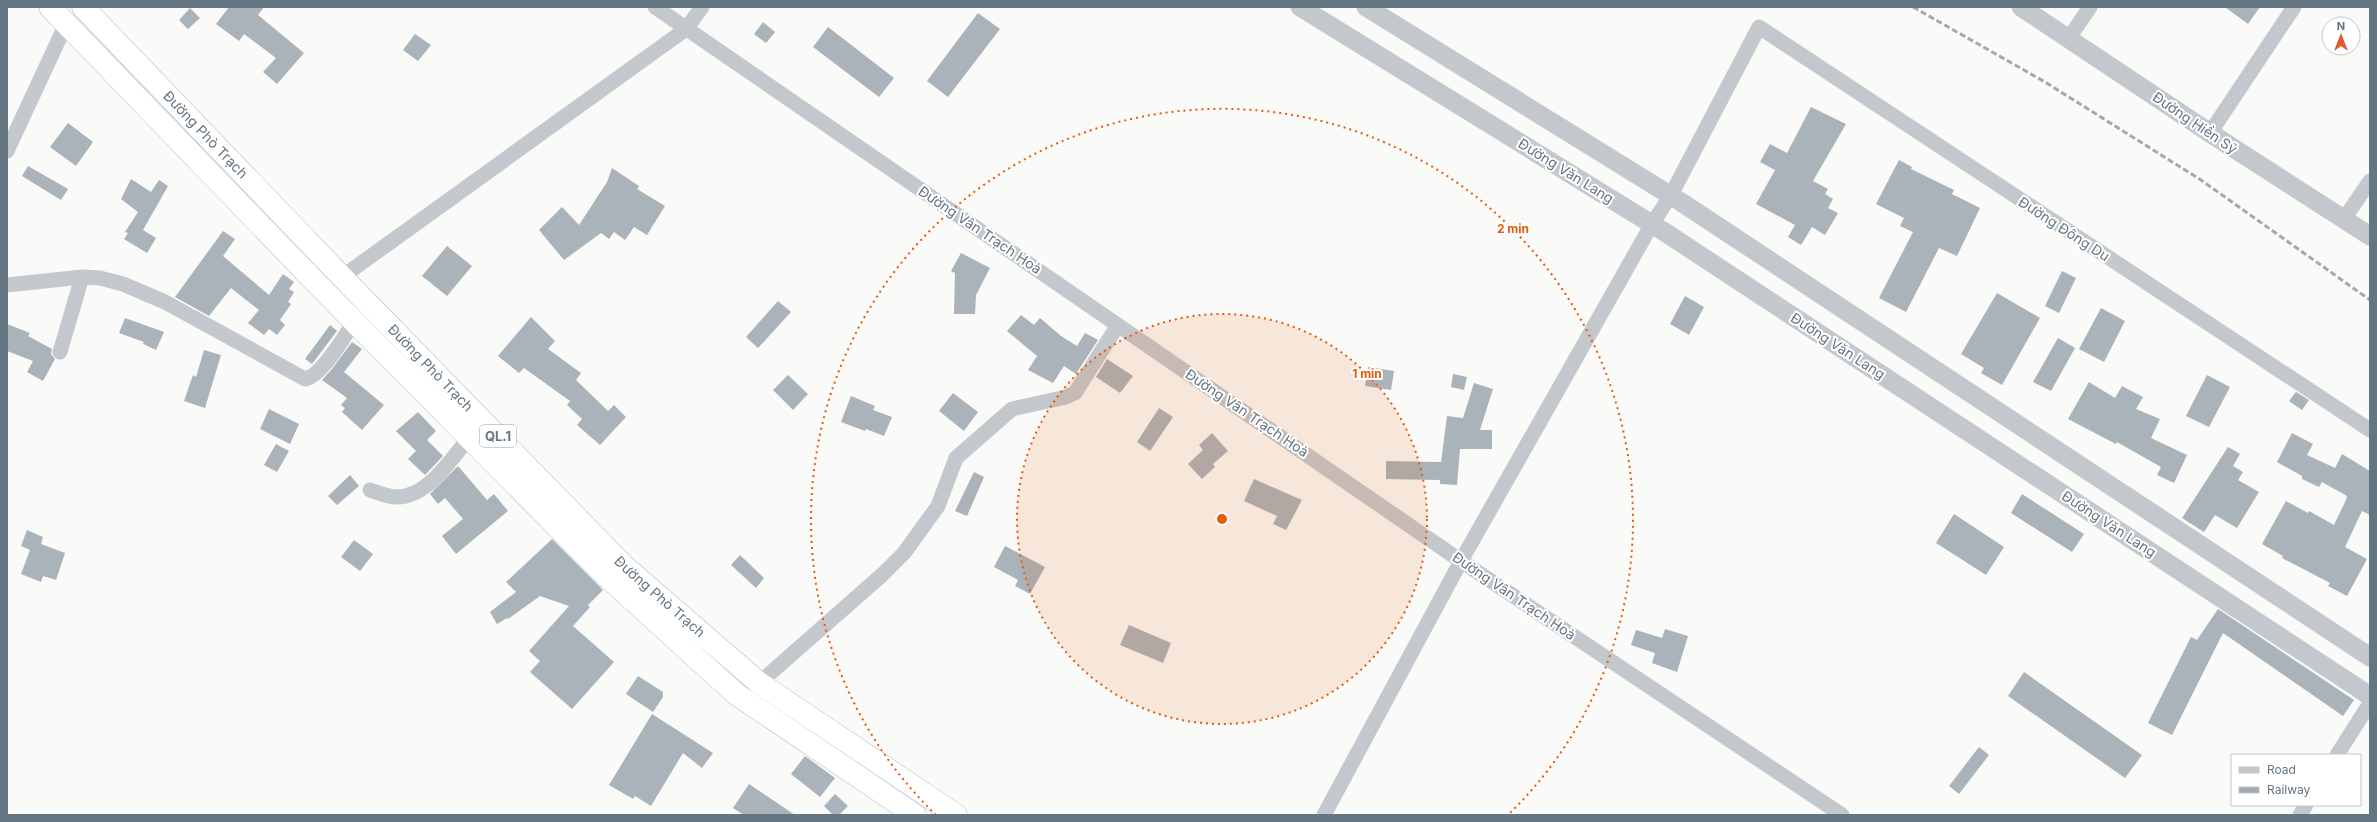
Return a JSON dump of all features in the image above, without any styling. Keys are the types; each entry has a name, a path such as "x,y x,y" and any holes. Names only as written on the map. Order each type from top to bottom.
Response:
{"highway":[{"name":"Đường Phò Trạch","path":"50,7 354,322 602,573 736,694 915,815"},
{"name":"Đường Phò Trạch","path":"83,7 342,277 623,565 759,683 944,812"},
{"path":"323,290 342,277"}],"street":[{"name":"Đường Vân Trạch Hoà","path":"655,7 1462,561 1842,815"},
{"path":"342,277 686,29 702,7"},
{"name":"Đường Văn Lang","path":"1300,7 1652,224 2370,696"},
{"path":"1366,7 1671,195 2370,657"},
{"name":"Đường Hiền Sỹ","path":"2021,7 2210,133 2370,236"},
{"path":"2069,38 2090,7"},
{"path":"2210,133 2294,7"},
{"path":"7,151 66,24"},
{"name":"Đường Đông Du","path":"1671,195 1759,27 2370,430"},
{"path":"2344,219 2370,181"},
{"path":"1324,815 1462,561 1652,224 1671,195"},
{"path":"7,285 82,277 100,278 149,294 305,379 311,378 320,370 354,322"},
{"path":"60,352 82,277"},
{"path":"759,683 883,574 904,553 938,506 956,458 1012,409 1066,397 1075,393 1118,325"},
{"path":"370,490 397,497 413,494 437,475 469,438"},
{"path":"2338,754 2370,703"},
{"path":"2300,815 2305,806"}],"building":[{"path":"229,7 264,7 258,15 304,53 277,84 263,72 276,58 244,34 239,41 216,24"},
{"path":"2225,7 2260,7 2248,24"},
{"path":"190,8 200,18 188,29 179,20"},
{"path":"978,13 1000,29 948,97 927,81"},
{"path":"763,22 775,32 766,43 754,34"},
{"path":"828,27 894,78 879,97 813,47"},
{"path":"415,34 431,45 418,61 403,50"},
{"path":"1811,107 1846,124 1813,181 1828,189 1825,194 1833,199 1828,208 1838,213 1825,235 1812,227 1801,245 1788,237 1795,225 1756,204 1775,170 1760,162 1770,144 1787,153"},
{"path":"68,123 93,142 76,166 50,147"},
{"path":"1899,160 1912,167 1911,169 1954,190 1952,194 1980,208 1957,256 1939,248 1906,312 1879,298 1913,232 1900,226 1904,218 1876,204"},
{"path":"28,166 68,189 61,200 22,176"},
{"path":"612,168 639,186 637,189 665,206 647,235 634,227 625,240 614,232 609,239 601,233 564,260 539,230 562,207 579,225 607,182"},
{"path":"131,179 151,192 159,180 168,186 143,230 156,238 147,253 124,239 128,233 125,232 138,212 121,199"},
{"path":"223,231 235,239 223,256 269,295 283,274 294,282 289,289 294,292 288,302 291,304 280,320 285,325 277,335 269,329 264,335 248,323 259,310 231,288 209,316 175,297"},
{"path":"447,246 472,266 447,296 422,276"},
{"path":"961,253 990,268 976,295 975,314 954,314 955,273 951,271"},
{"path":"2062,271 2076,278 2059,313 2045,306"},
{"path":"1997,293 2040,318 2002,385 1981,373 1984,368 1961,354"},
{"path":"1685,296 1704,307 1689,335 1670,324"},
{"path":"778,301 791,312 758,348 746,337"},
{"path":"2101,308 2125,321 2104,362 2079,349"},
{"path":"1021,315 1034,325 1040,318 1061,336 1077,346 1085,333 1098,340 1076,374 1064,366 1053,383 1028,370 1037,356 1007,331"},
{"path":"531,317 555,341 548,349 581,373 576,380 608,411 614,405 626,417 600,445 577,425 582,419 567,405 570,401 524,368 519,373 498,356"},
{"path":"125,318 164,332 156,350 143,344 144,342 119,333"},
{"path":"7,324 30,333 28,336 52,349 51,354 55,359 43,381 27,372 33,361 7,351"},
{"path":"330,325 337,331 312,364 305,359"},
{"path":"2058,338 2075,348 2051,391 2033,382"},
{"path":"352,342 362,349 344,372 384,405 362,430 342,412 345,408 341,405 347,398 322,380"},
{"path":"204,350 221,355 205,408 184,401 193,375 196,377"},
{"path":"1107,359 1133,376 1120,393 1096,377"},
{"path":"1368,367 1394,371 1391,390 1365,386"},
{"path":"1453,374 1467,377 1464,390 1451,387"},
{"path":"788,375 808,394 793,410 773,390"},
{"path":"2207,375 2230,387 2209,427 2186,416"},
{"path":"2089,382 2115,398 2122,386 2143,397 2136,409 2160,419 2151,438 2187,455 2174,483 2157,475 2161,467 2117,442 2116,444 2068,419"},
{"path":"1474,383 1493,389 1480,430 1492,430 1492,449 1460,449 1457,485 1440,484 1440,480 1386,479 1386,461 1441,462 1447,416 1463,418"},
{"path":"2296,392 2309,400 2302,410 2289,401"},
{"path":"953,393 978,412 964,431 939,411"},
{"path":"851,396 875,406 873,410 892,417 884,436 841,422"},
{"path":"1159,408 1173,417 1150,451 1137,442"},
{"path":"269,409 299,424 290,444 260,429"},
{"path":"418,412 436,431 427,440 443,456 425,475 408,459 416,451 396,431"},
{"path":"1212,433 1228,451 1213,464 1215,467 1202,479 1188,464 1203,450 1199,445"},
{"path":"2292,433 2313,444 2307,455 2335,468 2342,454 2370,471 2370,515 2362,511 2345,547 2367,559 2347,596 2328,586 2330,583 2282,558 2283,556 2262,544 2286,501 2308,513 2309,511 2334,525 2346,500 2347,496 2322,482 2319,487 2302,479 2302,476 2277,462"},
{"path":"276,444 289,451 277,472 264,465"},
{"path":"2228,447 2240,454 2233,466 2243,472 2238,480 2259,492 2237,528 2215,515 2204,532 2182,518"},
{"path":"458,466 487,500 494,494 508,511 456,554 442,536 463,519 445,498 438,504 430,494"},
{"path":"974,472 984,477 967,516 955,511"},
{"path":"350,475 359,486 337,505 328,496"},
{"path":"1254,479 1302,500 1286,530 1273,524 1277,516 1244,501"},
{"path":"2022,494 2084,534 2072,552 2011,513"},
{"path":"1954,514 2004,547 1986,575 1936,543"},
{"path":"27,530 43,537 41,544 65,553 56,580 43,576 41,582 21,574 30,550 21,546"},
{"path":"552,539 603,590 588,605 590,607 573,626 614,662 572,709 530,672 540,661 529,651 569,606 540,596 508,619 507,618 497,624 490,612 516,592 506,582"},
{"path":"354,540 373,554 360,571 341,557"},
{"path":"1005,546 1045,567 1030,594 1015,586 1018,580 994,567"},
{"path":"740,555 764,578 756,588 731,565"},
{"path":"2218,609 2354,700 2343,716 2223,633 2172,735 2148,723 2191,637 2197,640"},
{"path":"1129,625 1171,643 1163,663 1120,645"},
{"path":"1665,629 1688,636 1677,672 1652,663 1655,653 1631,645 1636,630 1662,638"},
{"path":"2024,672 2142,755 2125,778 2008,696"},
{"path":"638,676 663,692 663,697 653,712 626,694"},
{"path":"652,714 713,753 702,768 683,753 651,806 635,796 633,799 609,785"},
{"path":"1979,747 1989,755 1959,794 1949,786"},
{"path":"805,756 835,778 820,797 791,774"},
{"path":"749,784 795,815 744,815 733,808"},
{"path":"835,794 848,806 839,815 833,815 824,806"}],"railway":[{"path":"1913,7 2045,82 2201,180 2370,300"}]}
